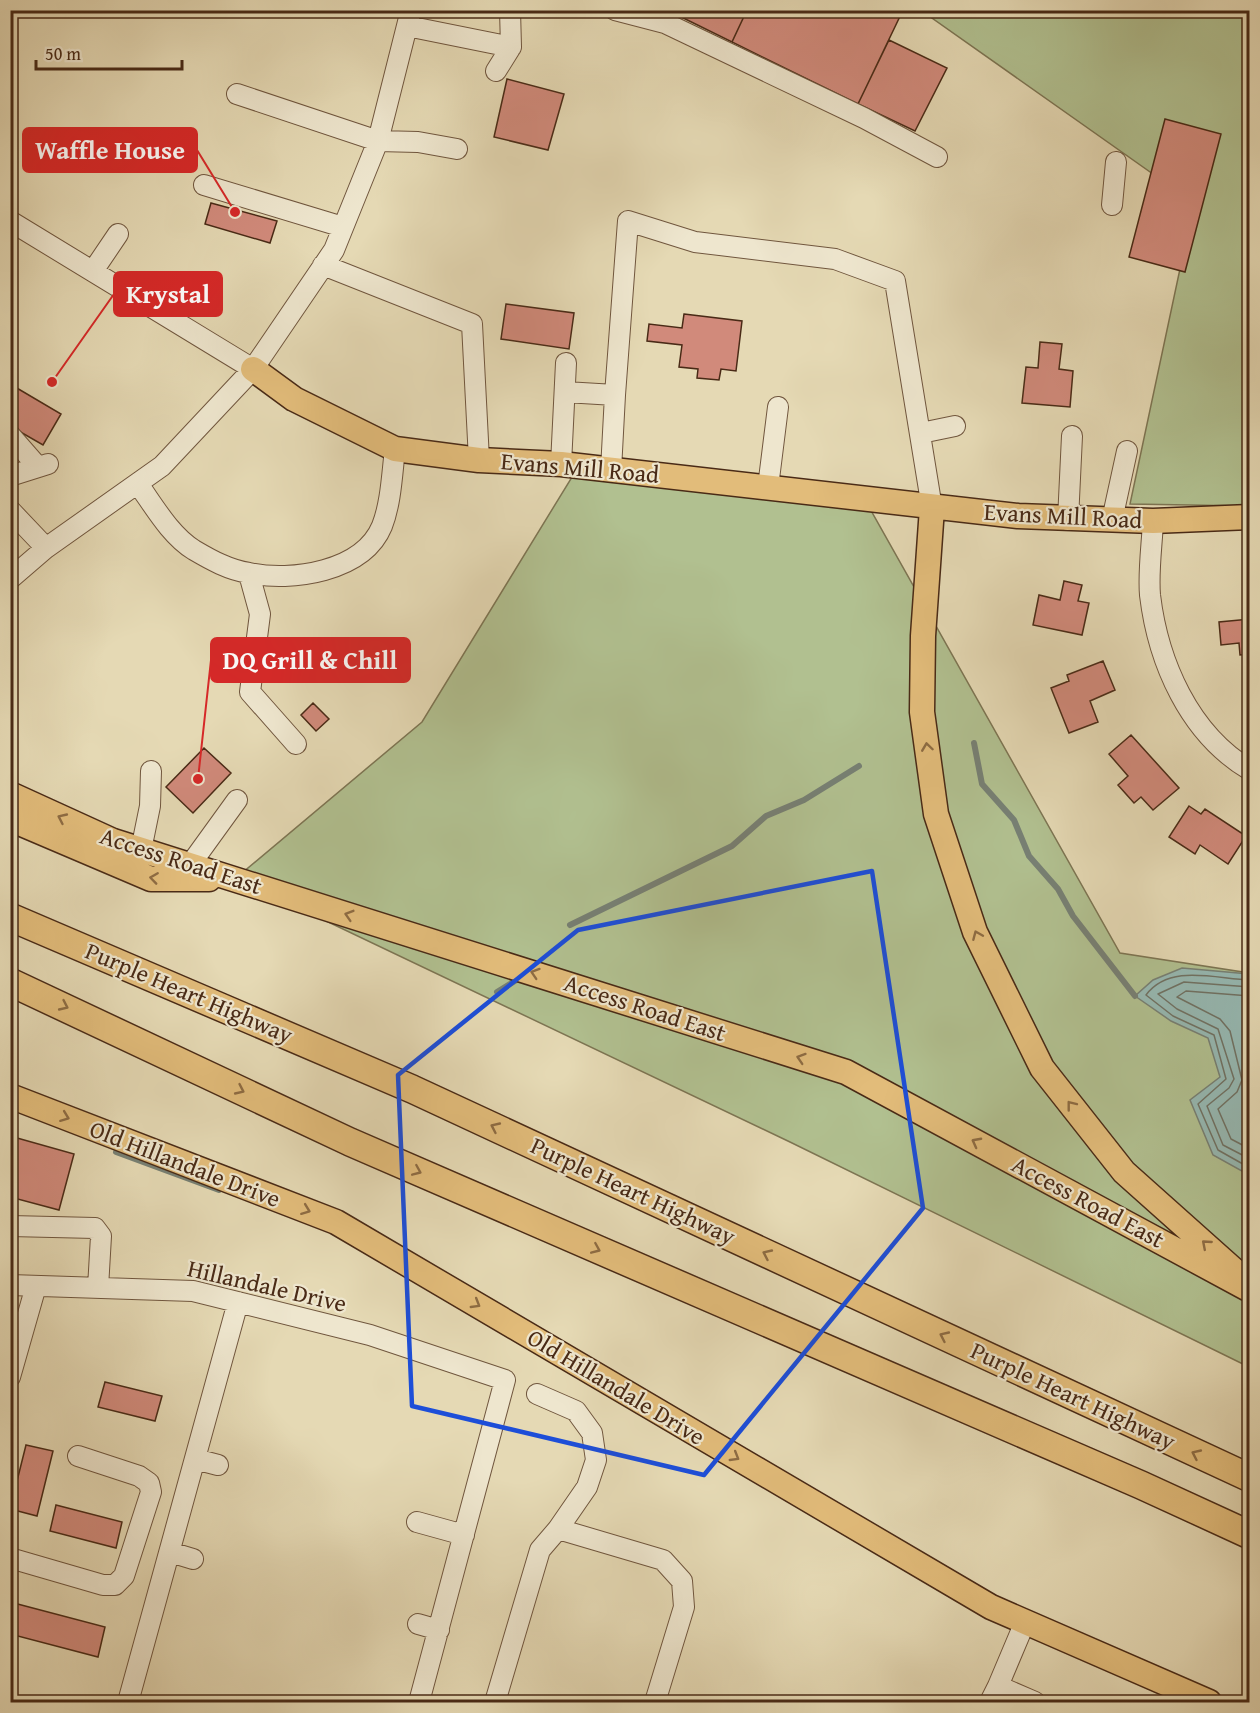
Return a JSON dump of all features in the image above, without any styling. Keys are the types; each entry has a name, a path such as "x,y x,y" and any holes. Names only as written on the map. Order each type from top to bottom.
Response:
{"highway":[{"name":"Purple Heart Highway","path":"10,916 423,1094 1250,1478"},
{"path":"10,982 350,1142 1130,1480 1250,1535"}],"main road":[{"name":"Evans Mill Road","path":"253,369 294,399 395,449 479,460 561,464 932,508 1068,520 1154,521 1250,517"},
{"path":"932,508 923,636 922,712 936,814 975,932 1042,1068 1124,1172 1250,1283"},
{"name":"Access Road East","path":"10,794 113,841 846,1072 1250,1290"},
{"path":"10,819 151,879 233,878"},
{"name":"Old Hillandale Drive","path":"10,1096 336,1222 991,1607 1209,1702"}],"street":[{"path":"496,71 511,47 510,10"},
{"path":"615,10 665,23 864,118 937,157"},
{"path":"10,579 46,549 162,466 253,369 323,265 343,227 378,141 409,18 511,47"},
{"path":"237,94 378,141 418,142 457,149"},
{"path":"1112,204 1116,162"},
{"path":"204,185 343,227"},
{"path":"10,220 253,369"},
{"path":"612,470 615,395 628,221 695,242 785,261 835,259 895,281 932,508"},
{"path":"93,271 118,234"},
{"path":"323,265 472,324 479,460"},
{"path":"561,464 566,363"},
{"path":"565,392 615,395"},
{"path":"768,487 778,407"},
{"path":"921,433 954,426"},
{"path":"10,435 44,465 10,476"},
{"path":"1068,520 1072,436"},
{"path":"138,484 168,525 192,549 222,565 249,574 288,575 332,570 364,551 382,527 395,449"},
{"path":"1112,520 1127,451"},
{"path":"10,510 46,549"},
{"path":"1154,521 1150,594 1169,673 1198,726 1250,770"},
{"path":"249,574 260,614 258,649 249,692 296,744"},
{"path":"141,850 150,806 151,771"},
{"path":"190,865 237,800"},
{"path":"10,1226 95,1228 101,1236 98,1288"},
{"name":"Hillandale Drive","path":"10,1285 193,1291 370,1335 505,1380 464,1535"},
{"path":"10,1377 36,1286"},
{"path":"128,1702 238,1302"},
{"path":"495,1702 540,1550 558,1529 590,1478 596,1460 592,1433 576,1411 537,1394"},
{"path":"10,1558 104,1585 116,1585 124,1576 151,1492 149,1483 139,1476 78,1456"},
{"path":"195,1459 218,1465"},
{"path":"417,1522 464,1535 419,1702"},
{"path":"558,1529 663,1560 682,1581 684,1607 655,1702"},
{"path":"170,1552 194,1559"},
{"path":"1024,1622 994,1694 1035,1702"},
{"path":"418,1624 439,1630"}],"highlighted area":[{"path":"872,871 923,1208 704,1475 412,1406 398,1075 578,930"}],"green space":[{"path":"922,11 1249,11 1249,506 1130,504 1194,203"},
{"path":"572,477 869,507 1120,953 1249,973 1249,1367 790,1142 236,878 422,722"}],"water":[{"path":"1182,968 1249,974 1249,1175 1213,1155 1190,1100 1220,1077 1208,1038 1171,1021 1135,996 1153,980"}],"building":[{"path":"667,10 747,10 732,42"},
{"path":"747,10 903,10 858,104 732,42"},
{"path":"889,40 947,68 915,131 858,104"},
{"path":"507,79 564,94 548,150 494,137"},
{"path":"1165,119 1221,134 1185,272 1129,257"},
{"path":"211,203 277,221 270,243 205,224"},
{"path":"506,304 574,313 569,349 501,339"},
{"path":"684,314 742,321 736,371 721,369 719,380 697,378 698,369 679,367 682,345 647,341 649,324 682,328"},
{"path":"1040,342 1062,344 1059,369 1073,371 1070,407 1022,403 1026,367 1038,368"},
{"path":"10,384 61,414 43,445 10,426"},
{"path":"1064,581 1082,585 1078,601 1089,603 1082,635 1033,625 1039,595 1060,600"},
{"path":"1250,619 1250,654 1240,655 1239,643 1221,645 1219,622"},
{"path":"1103,661 1115,690 1090,701 1098,722 1069,733 1051,688 1069,681 1067,675"},
{"path":"313,703 329,719 316,731 301,715"},
{"path":"1131,735 1179,788 1153,810 1141,797 1134,803 1118,785 1128,776 1109,754"},
{"path":"204,748 231,773 193,813 166,787"},
{"path":"1189,806 1201,814 1205,809 1246,836 1228,864 1200,845 1195,854 1169,837"},
{"path":"10,1136 74,1154 59,1210 10,1197"},
{"path":"105,1382 162,1396 155,1421 98,1407"},
{"path":"26,1445 53,1451 37,1516 10,1509"},
{"path":"56,1505 122,1522 116,1548 50,1531"},
{"path":"10,1602 105,1627 98,1657 10,1634"}],"waterway":[{"path":"974,743 982,784 1014,820 1029,856 1058,889 1073,916 1135,996"},
{"path":"570,925 732,846 766,816 804,800 859,766"},
{"path":"497,992 518,979"},
{"path":"116,1152 219,1190"}],"place":[{"name":"Waffle House","path":"235,212"},
{"name":"Krystal","path":"52,382"},
{"name":"DQ Grill & Chill","path":"198,779"}]}
